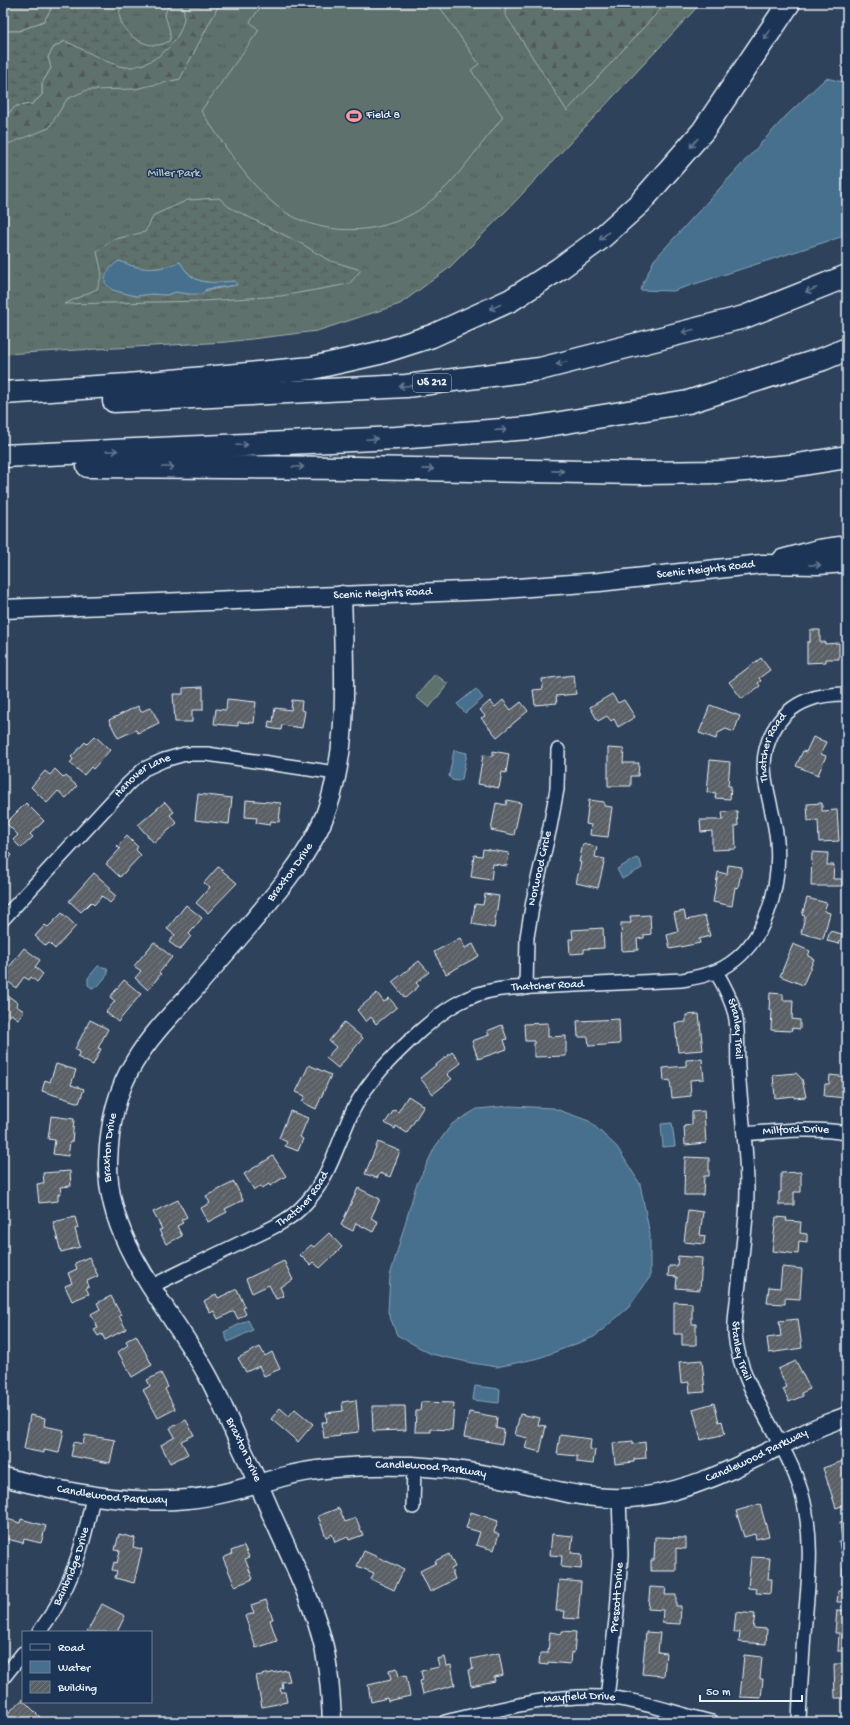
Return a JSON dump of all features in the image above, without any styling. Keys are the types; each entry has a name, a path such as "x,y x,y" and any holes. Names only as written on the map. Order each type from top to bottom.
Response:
{"highway":[{"path":"3,393 128,385 312,368 379,353 432,336 511,300 559,269 600,239 640,203 703,131 789,3"},
{"name":"US 212","path":"3,406 406,386 540,369 744,317 847,276"},
{"path":"3,456 396,438 530,428 688,402 823,359 847,348"},
{"path":"3,466 355,468 656,472 728,471 791,466 847,457"}],"street":[{"name":"Scenic Heights Road","path":"762,564 819,549 847,545"},
{"name":"Scenic Heights Road","path":"3,609 490,590 599,582 762,564 818,566 847,563"},
{"name":"Braxton Drive","path":"332,1722 329,1678 324,1647 302,1584 259,1484 208,1376 152,1286 136,1264 122,1233 111,1199 108,1166 111,1132 118,1099 133,1063 155,1032 191,993 267,904 302,859 319,829 331,796 342,742 342,596"},
{"name":"Thatcher Road","path":"152,1286 270,1228 300,1209 314,1194 325,1177 353,1110 380,1070 435,1019 466,999 498,989 682,980 705,976 716,972 743,954 756,936 766,916 774,892 777,867 777,841 765,778 764,758 768,739 778,722 792,708 809,699 829,695 847,694"},
{"name":"Norwood Circle","path":"526,988 527,937 533,901 557,789 558,750"},
{"name":"Hanover Lane","path":"3,919 128,784 144,769 164,760 184,754 207,754 336,773"},
{"name":"Stanley Trail","path":"716,972 729,996 735,1015 738,1034 738,1068 746,1153 747,1192 735,1334 740,1362 751,1388 790,1462 801,1491 807,1520 810,1550 801,1680 800,1722"},
{"name":"Millford Drive","path":"744,1134 797,1129 828,1129 847,1133"},
{"name":"Candlewood Parkway","path":"3,1477 63,1492 148,1501 190,1499 233,1492 283,1476 366,1465 414,1466 472,1472 581,1496 640,1497 700,1484 812,1430 847,1416"},
{"path":"413,1507 414,1466"},
{"name":"Bainbridge Drive","path":"40,1631 59,1602 75,1568 86,1534 93,1496"},
{"name":"Prescott Drive","path":"607,1698 617,1611 620,1562 620,1497"},
{"path":"3,1678 22,1654"},
{"name":"Mayfield Drive","path":"445,1722 542,1701 576,1697 607,1698 646,1704 712,1722"}],"green space":[{"name":"Miller Park","path":"3,3 701,3 509,208 449,268 400,304 317,331 227,342 3,354"},
{"path":"3,3 48,3 51,9 44,21 19,31 3,31"},
{"path":"48,3 122,3 119,14 122,25 133,37 148,44 163,44 170,40 165,14 168,7 164,3 180,3 184,11 183,22 180,32 165,51 156,58 134,67 119,66 65,41 54,47 48,57 51,68 42,83 42,95 32,104 16,106 3,118 3,31 19,31 44,21 51,9"},
{"path":"180,3 220,3 180,79 135,89 87,90 67,99 49,128 3,146 3,118 16,106 32,104 42,95 42,83 51,68 48,57 54,47 65,41 124,67 140,65 173,42 184,11"},
{"name":"Field 8","path":"263,3 437,3 479,64 471,70 503,117 449,184 427,204 412,214 395,222 377,227 359,229 321,227 303,221 287,213 272,202 252,182 234,159 201,111 259,30 250,22"},
{"path":"506,3 666,3 567,111 505,14"},
{"path":"219,198 229,207 302,244 328,260 361,270 349,284 281,296 203,301 64,304 97,289 102,274 97,252 112,240 145,232 154,215 188,200","holes":["119,261 135,267 149,269 180,262 191,276 197,280 204,282 235,281 236,285 188,294 176,292 166,295 152,294 136,296 112,290"]},
{"path":"435,674 448,684 429,708 416,697"}],"water":[{"path":"826,78 843,82 847,86 847,235 673,291 640,290 654,260 786,116"},
{"path":"119,261 135,267 150,269 164,267 180,262 185,270 197,280 203,282 235,281 237,285 206,289 202,294 176,292 166,295 152,294 136,296 112,290 105,283 109,270"},
{"path":"476,689 483,698 465,713 457,704"},
{"path":"454,750 467,753 462,779 458,781 452,780 449,776"},
{"path":"636,858 640,860 642,868 622,879 617,869"},
{"path":"98,966 107,968 108,974 98,986 92,988 88,985 88,978"},
{"path":"510,1106 553,1108 589,1121 617,1147 640,1184 650,1235 650,1277 629,1307 594,1337 539,1358 497,1367 431,1354 397,1335 388,1312 390,1276 416,1186 435,1147 452,1124 477,1109"},
{"path":"672,1123 675,1146 663,1147 661,1124"},
{"path":"248,1320 253,1330 228,1342 224,1332"},
{"path":"475,1386 500,1389 499,1403 473,1400"}],"building":[{"path":"810,630 820,630 820,642 825,642 825,644 839,643 839,659 826,659 826,662 807,663 807,642 810,642"},
{"path":"761,658 770,670 759,678 761,681 758,683 760,686 742,699 729,682"},
{"path":"574,675 576,694 556,696 557,703 535,705 533,690 543,689 542,679"},
{"path":"203,687 203,710 192,710 192,722 175,722 173,694 183,694 183,688"},
{"path":"612,694 618,703 624,700 635,717 618,727 614,719 611,721 607,716 598,721 590,707"},
{"path":"227,699 256,702 254,723 238,722 238,726 214,724 216,709 226,710"},
{"path":"292,700 302,701 301,710 305,711 302,728 282,725 281,730 268,728 269,721 273,722 275,708 291,710"},
{"path":"503,700 511,710 521,702 528,711 497,737 481,718 485,716 480,710 490,701 495,707"},
{"path":"710,705 740,716 734,732 726,729 718,733 716,739 699,733"},
{"path":"138,706 141,712 151,707 159,723 138,733 136,730 118,738 109,720"},
{"path":"95,736 110,750 93,769 91,767 84,775 70,763 73,759 71,757 85,742 87,744"},
{"path":"813,737 826,742 821,754 826,756 818,775 796,766 803,751 806,752"},
{"path":"608,748 624,749 623,763 639,763 638,776 631,776 631,786 608,786"},
{"path":"493,751 509,754 506,773 502,772 499,788 478,784 483,755 493,756"},
{"path":"710,760 730,762 728,786 731,786 730,799 715,798 716,793 707,792"},
{"path":"55,769 64,778 66,776 77,786 66,798 58,791 47,803 31,787 45,771 50,775"},
{"path":"198,794 232,798 229,824 195,820"},
{"path":"246,800 281,803 279,822 271,821 270,825 256,823 257,818 245,817"},
{"path":"507,800 521,803 514,835 491,830 496,803 506,805"},
{"path":"589,800 604,802 604,806 612,807 608,837 590,835 591,825 586,824"},
{"path":"165,802 174,812 170,815 177,823 154,843 138,825"},
{"path":"26,803 44,821 30,834 33,837 21,848 13,840 18,835 6,823"},
{"path":"822,803 822,811 837,810 839,841 819,842 818,820 808,821 807,804"},
{"path":"737,811 738,826 735,826 736,849 712,850 712,831 701,832 700,820 723,820 722,812"},
{"path":"127,836 138,847 136,850 141,855 120,877 106,864 120,849 117,846"},
{"path":"583,844 597,847 595,857 605,859 598,888 576,883 581,862 579,862"},
{"path":"3,847 12,855 3,865"},
{"path":"483,849 509,853 507,866 493,864 491,880 471,877 474,855 482,856"},
{"path":"812,852 828,853 827,865 834,865 833,879 842,879 842,886 811,886"},
{"path":"728,865 742,867 738,888 735,887 732,906 713,902 718,872 727,874"},
{"path":"218,867 237,883 208,913 196,903 210,887 204,883"},
{"path":"94,873 111,888 109,890 116,896 110,903 102,896 94,905 91,902 81,912 69,901"},
{"path":"485,894 499,896 494,928 472,924 475,904 483,905"},
{"path":"807,898 827,903 824,911 830,913 823,939 801,933 805,916 802,915"},
{"path":"186,905 202,918 189,934 191,936 180,950 169,942 175,935 167,929"},
{"path":"684,911 686,920 705,916 710,936 699,939 700,943 670,949 667,935 678,932 674,913"},
{"path":"62,913 76,926 55,949 49,943 46,946 35,936 45,925 48,927"},
{"path":"650,915 651,934 644,935 644,938 637,939 638,950 622,951 621,923 631,923 630,916"},
{"path":"603,928 604,948 584,949 584,953 570,954 569,939 573,939 572,930"},
{"path":"830,931 842,934 839,944 827,941"},
{"path":"460,938 465,948 473,944 479,956 446,974 434,952"},
{"path":"154,942 172,957 148,990 135,978 141,971 134,966"},
{"path":"793,944 810,951 808,956 814,959 803,985 780,976"},
{"path":"24,948 40,960 35,967 43,974 37,982 31,977 29,980 24,977 16,988 3,977 3,975"},
{"path":"419,961 429,972 416,983 419,986 405,998 392,982"},
{"path":"124,980 141,994 118,1022 106,1012 115,1001 110,997"},
{"path":"3,992 18,1003 16,1006 24,1011 18,1019 11,1014 3,1025"},
{"path":"377,993 384,1002 389,998 397,1007 376,1024 371,1017 366,1022 357,1010"},
{"path":"770,993 783,994 783,1000 793,1000 792,1019 800,1020 800,1029 792,1028 791,1031 771,1030 772,1010 769,1010"},
{"path":"699,1014 703,1050 678,1052 675,1023 686,1022 686,1015"},
{"path":"619,1019 620,1044 589,1046 588,1037 578,1037 577,1021"},
{"path":"90,1020 108,1029 98,1048 101,1049 93,1065 77,1057 80,1052 75,1049"},
{"path":"344,1022 363,1038 338,1068 326,1058 336,1047 329,1041"},
{"path":"548,1023 548,1037 566,1036 566,1056 534,1057 534,1041 525,1041 524,1024"},
{"path":"502,1025 507,1039 504,1040 507,1049 478,1059 472,1041 489,1035 487,1031"},
{"path":"452,1052 461,1063 447,1074 452,1079 433,1094 420,1078"},
{"path":"702,1059 704,1079 690,1080 691,1096 672,1098 670,1080 664,1081 663,1068 686,1066 686,1060"},
{"path":"56,1064 76,1070 71,1085 84,1089 79,1103 42,1091 45,1080 50,1082"},
{"path":"309,1065 331,1075 316,1109 302,1102 305,1096 296,1092"},
{"path":"796,1073 802,1079 806,1097 794,1098 794,1096 775,1098 773,1075"},
{"path":"830,1075 847,1077 847,1098 824,1096 825,1084 829,1084"},
{"path":"408,1096 424,1106 407,1133 396,1126 395,1129 385,1123 394,1110 398,1112"},
{"path":"290,1111 308,1118 300,1137 303,1139 298,1151 285,1146 287,1142 279,1138"},
{"path":"704,1111 706,1143 685,1145 684,1126 692,1125 692,1112"},
{"path":"51,1116 74,1119 72,1142 70,1142 68,1156 53,1154 55,1140 48,1139"},
{"path":"378,1142 400,1151 390,1177 380,1173 377,1178 365,1174"},
{"path":"273,1156 286,1176 270,1186 269,1184 262,1188 261,1186 254,1190 244,1174"},
{"path":"685,1157 709,1158 709,1176 704,1176 703,1195 684,1195"},
{"path":"70,1171 71,1186 60,1187 61,1194 58,1194 58,1201 39,1203 37,1184 44,1183 43,1173"},
{"path":"801,1172 801,1192 794,1192 794,1205 779,1205 781,1173"},
{"path":"234,1182 243,1200 225,1209 227,1212 208,1222 201,1208 210,1203 206,1196"},
{"path":"358,1188 380,1199 371,1218 378,1222 373,1232 356,1223 353,1231 341,1225"},
{"path":"178,1200 187,1217 181,1220 183,1223 177,1226 182,1236 166,1244 159,1230 162,1229 153,1212"},
{"path":"688,1210 703,1212 700,1235 705,1236 704,1244 684,1242"},
{"path":"75,1217 78,1228 75,1229 80,1247 61,1252 53,1222"},
{"path":"776,1217 787,1218 786,1221 801,1222 800,1233 807,1234 807,1242 799,1241 798,1254 772,1251"},
{"path":"329,1233 342,1247 320,1268 313,1262 310,1265 300,1255 311,1245 314,1247"},
{"path":"678,1256 702,1258 700,1290 676,1288 677,1277 668,1276 669,1266 677,1266"},
{"path":"89,1257 98,1276 87,1281 89,1287 86,1288 89,1294 72,1301 65,1286 72,1283 68,1273 77,1269 75,1263"},
{"path":"284,1261 293,1280 280,1287 284,1296 276,1299 269,1285 252,1293 246,1279"},
{"path":"782,1267 802,1269 800,1299 785,1298 785,1304 767,1303 769,1287 780,1288"},
{"path":"237,1289 245,1307 243,1308 246,1314 238,1319 234,1311 218,1319 214,1311 210,1313 204,1301 216,1294 218,1298"},
{"path":"111,1296 121,1315 119,1316 126,1329 105,1340 102,1334 98,1336 94,1330 98,1328 91,1314 100,1309 97,1303"},
{"path":"674,1302 692,1303 692,1324 696,1324 696,1345 682,1345 682,1334 674,1334"},
{"path":"798,1319 802,1348 769,1353 767,1338 781,1336 779,1321"},
{"path":"136,1335 152,1365 132,1377 118,1352 128,1345 126,1341"},
{"path":"260,1347 265,1356 272,1352 280,1369 264,1376 259,1366 246,1372 238,1358"},
{"path":"702,1360 705,1392 690,1393 689,1382 681,1383 679,1362"},
{"path":"796,1361 810,1389 801,1393 803,1396 789,1402 783,1389 787,1387 778,1369"},
{"path":"161,1373 168,1387 165,1389 175,1409 158,1418 143,1390 150,1386 147,1380"},
{"path":"356,1400 359,1432 340,1434 340,1436 324,1438 322,1422 327,1422 326,1413 343,1411 342,1402"},
{"path":"421,1402 454,1403 452,1430 431,1429 431,1432 415,1432 416,1411 420,1411"},
{"path":"714,1403 719,1422 722,1421 725,1434 701,1440 693,1409"},
{"path":"372,1406 405,1406 406,1430 373,1431"},
{"path":"280,1408 289,1416 295,1409 313,1424 298,1442 271,1419"},
{"path":"469,1412 497,1417 496,1428 504,1430 502,1444 464,1437"},
{"path":"520,1414 540,1418 538,1425 546,1426 540,1452 525,1448 528,1438 515,1435"},
{"path":"30,1415 45,1418 44,1426 64,1430 59,1453 44,1450 44,1453 24,1449"},
{"path":"186,1420 194,1435 181,1441 188,1454 170,1463 161,1445 175,1437 170,1428"},
{"path":"85,1435 115,1440 110,1463 71,1456 74,1442 83,1444"},
{"path":"560,1435 591,1439 590,1449 595,1450 593,1464 577,1462 577,1456 557,1454"},
{"path":"633,1441 633,1444 645,1442 646,1458 634,1459 634,1462 615,1464 613,1443"},
{"path":"846,1460 847,1504 836,1508 823,1468"},
{"path":"760,1504 769,1536 756,1539 755,1534 744,1537 736,1511"},
{"path":"339,1508 345,1522 356,1518 363,1535 349,1540 348,1537 335,1542 332,1534 326,1537 318,1516"},
{"path":"471,1512 498,1521 494,1532 499,1534 494,1550 476,1545 480,1532 466,1528"},
{"path":"4,1518 20,1523 21,1519 46,1526 41,1543 24,1539 23,1543 3,1538"},
{"path":"847,1521 847,1553 841,1553 839,1541 842,1541 840,1522"},
{"path":"119,1534 135,1538 133,1547 142,1549 134,1583 115,1578 117,1571 112,1570 114,1562 117,1563 120,1551 115,1550"},
{"path":"552,1534 573,1536 571,1553 582,1554 581,1569 561,1567 562,1556 550,1555"},
{"path":"655,1537 686,1538 686,1549 676,1548 676,1571 651,1571 651,1560 654,1560"},
{"path":"244,1546 249,1557 245,1559 253,1579 235,1586 223,1558 232,1554 231,1551"},
{"path":"364,1551 404,1569 394,1590 371,1579 374,1573 357,1566"},
{"path":"449,1554 455,1567 451,1569 455,1579 430,1592 420,1571"},
{"path":"751,1557 770,1558 768,1579 772,1579 771,1594 756,1593 757,1589 748,1588"},
{"path":"843,1568 847,1568 847,1602 837,1602 838,1591 842,1591"},
{"path":"559,1580 581,1582 578,1619 564,1618 565,1611 556,1611"},
{"path":"650,1587 666,1588 665,1595 676,1595 676,1606 681,1606 680,1624 662,1623 663,1610 648,1609"},
{"path":"266,1600 273,1619 270,1620 277,1641 256,1648 245,1616 254,1613 251,1605"},
{"path":"102,1604 125,1616 118,1631 88,1631"},
{"path":"837,1610 847,1611 847,1651 838,1651 839,1633 835,1633"},
{"path":"736,1612 755,1614 753,1628 767,1629 766,1644 739,1642 740,1632 734,1632"},
{"path":"562,1631 576,1632 574,1653 571,1652 570,1664 548,1662 548,1665 539,1664 540,1653 548,1653 550,1632 562,1634"},
{"path":"646,1632 660,1633 658,1652 666,1653 664,1676 642,1674"},
{"path":"499,1653 503,1675 494,1677 495,1681 471,1686 468,1670 473,1669 471,1659"},
{"path":"744,1655 762,1657 760,1679 763,1679 761,1698 740,1697"},
{"path":"445,1657 447,1666 451,1665 455,1685 423,1694 420,1681 423,1680 421,1671 439,1667 437,1659"},
{"path":"834,1664 844,1664 844,1667 847,1667 847,1698 835,1698"},
{"path":"397,1668 399,1677 406,1675 410,1696 388,1701 387,1698 371,1702 368,1685 391,1680 389,1670"},
{"path":"287,1670 290,1681 282,1682 283,1688 280,1689 281,1692 285,1692 287,1702 262,1707 256,1676"},
{"path":"22,1700 22,1703 26,1703 40,1717 35,1722 13,1722 6,1715"}],"place":[{"name":"Field 8","path":"354,116"}]}
